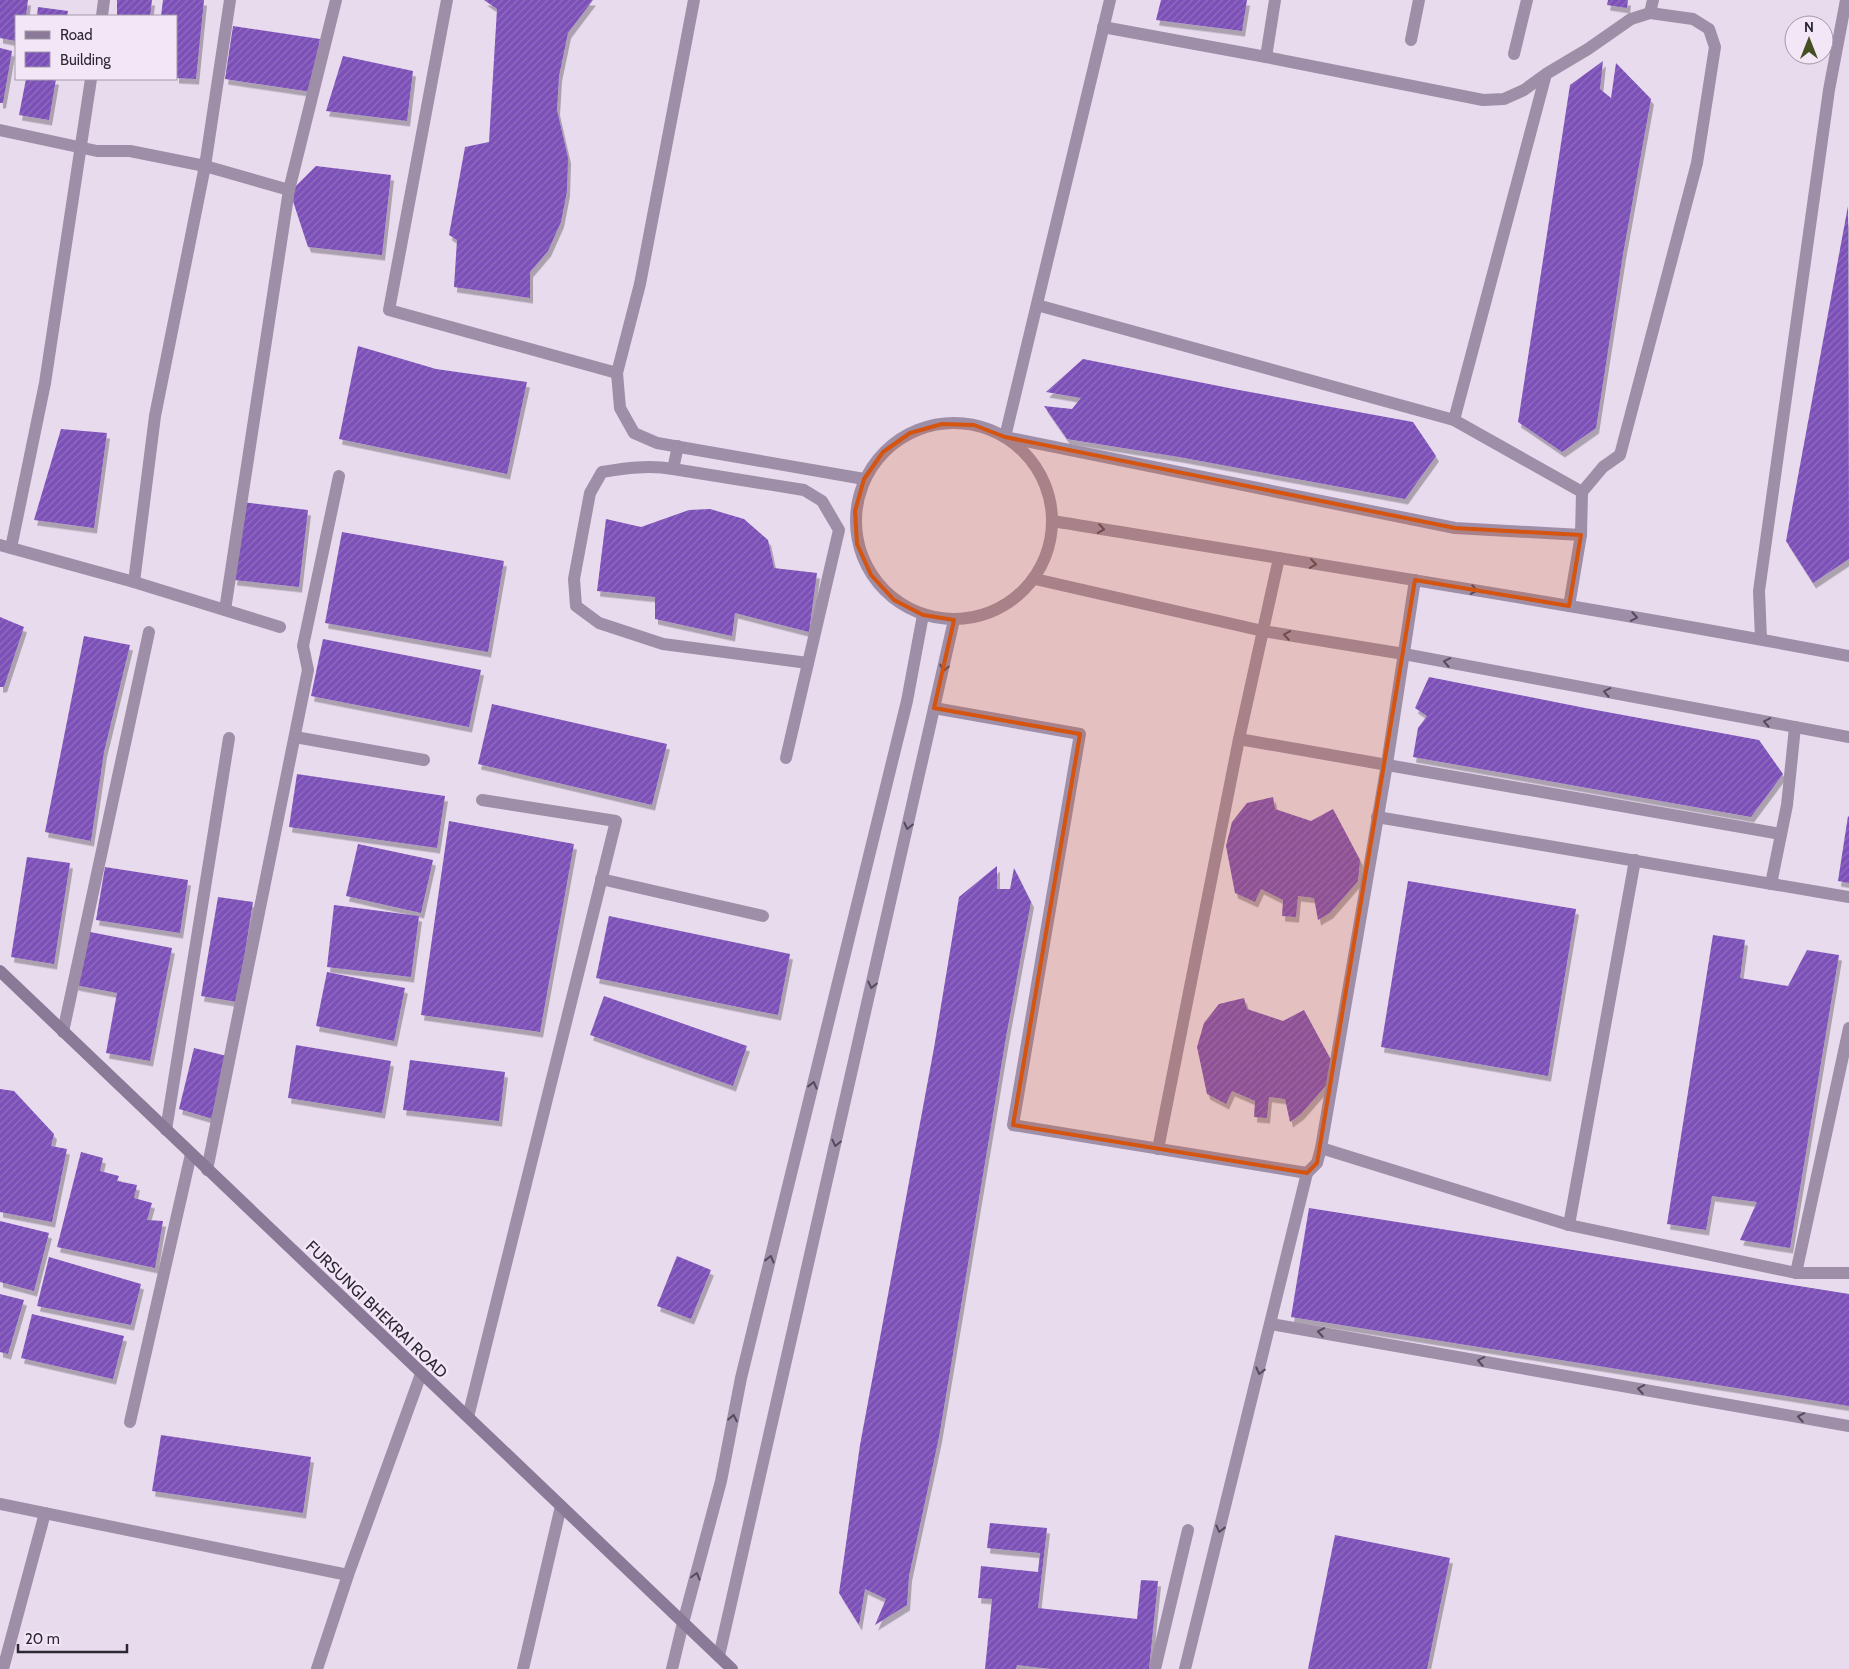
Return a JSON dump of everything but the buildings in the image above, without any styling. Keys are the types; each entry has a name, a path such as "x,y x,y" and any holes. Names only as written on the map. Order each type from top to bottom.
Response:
{"street":[{"path":"102,15 104,0"},
{"path":"134,582 155,416 204,166 230,0"},
{"path":"225,610 289,190 336,0"},
{"path":"447,0 388,310 617,372"},
{"path":"694,0 640,284 617,372 620,408 634,433 657,443 864,479"},
{"path":"1005,437 1110,0"},
{"path":"1266,56 1275,0"},
{"path":"1411,40 1419,0"},
{"path":"1514,54 1527,0"},
{"path":"1650,13 1653,0"},
{"path":"1761,639 1759,591 1829,90 1846,0"},
{"path":"1103,27 1266,56 1484,100 1504,99 1524,90 1631,19 1650,13 1693,19 1709,29 1714,47 1697,164 1620,455 1603,467 1582,492 1581,535 1569,606"},
{"path":"1454,420 1546,74"},
{"path":"91,80 45,383 6,546 134,582 280,627"},
{"path":"0,130 97,151 130,151 204,166 289,190"},
{"path":"1037,305 1454,420 1582,492"},
{"path":"1005,437 1025,452 1040,473 1050,496 1053,521 1048,552 1035,579 1013,601 985,615 954,620 923,615 894,600 871,575 864,560 858,544 855,511 864,479 883,452 910,433 942,424 974,425 1005,437 1455,528 1581,535"},
{"path":"674,469 678,446"},
{"path":"786,758 808,663 838,530 822,501 804,490 656,466 602,472 590,493 574,579 576,606 599,623 663,644 808,663"},
{"path":"794,488 799,468"},
{"path":"207,1170 308,670 303,646 339,476"},
{"path":"1053,521 1569,606 1849,656"},
{"path":"1158,1149 1239,739 1279,558"},
{"path":"1035,579 1263,631 1404,654 1849,737"},
{"path":"1185,1669 1308,1173 1317,1163 1321,1148 1387,764 1415,580"},
{"path":"672,1669 721,1481 741,1378 907,701 923,615"},
{"path":"719,1656 954,620"},
{"path":"63,1032 149,632"},
{"path":"934,708 1080,734 1013,1125 1308,1173"},
{"path":"1771,884 1787,804 1795,727"},
{"path":"294,737 424,760"},
{"path":"166,1130 229,738"},
{"path":"1239,739 1781,834"},
{"path":"468,1417 616,821 482,800"},
{"path":"1377,817 1849,897"},
{"path":"1569,1224 1635,860"},
{"path":"601,879 763,916"},
{"name":"FURSUNGI BHEKRAI ROAD","path":"0,970 207,1170 732,1669"},
{"path":"1796,1273 1849,1028"},
{"path":"1321,1148 1569,1224 1796,1273 1849,1273"},
{"path":"130,1422 191,1154"},
{"path":"1271,1324 1849,1426"},
{"path":"317,1669 348,1575 421,1374"},
{"path":"0,1504 348,1575"},
{"path":"523,1669 561,1506"},
{"path":"3,1669 45,1513"},
{"path":"1156,1669 1188,1530"}],"highlighted area":[{"path":"942,424 974,425 1005,437 1455,528 1581,535 1569,606 1415,580 1317,1163 1307,1173 1013,1125 1080,734 934,708 954,620 923,615 894,600 871,575 857,544 855,511 864,479 883,452 910,433"}]}
